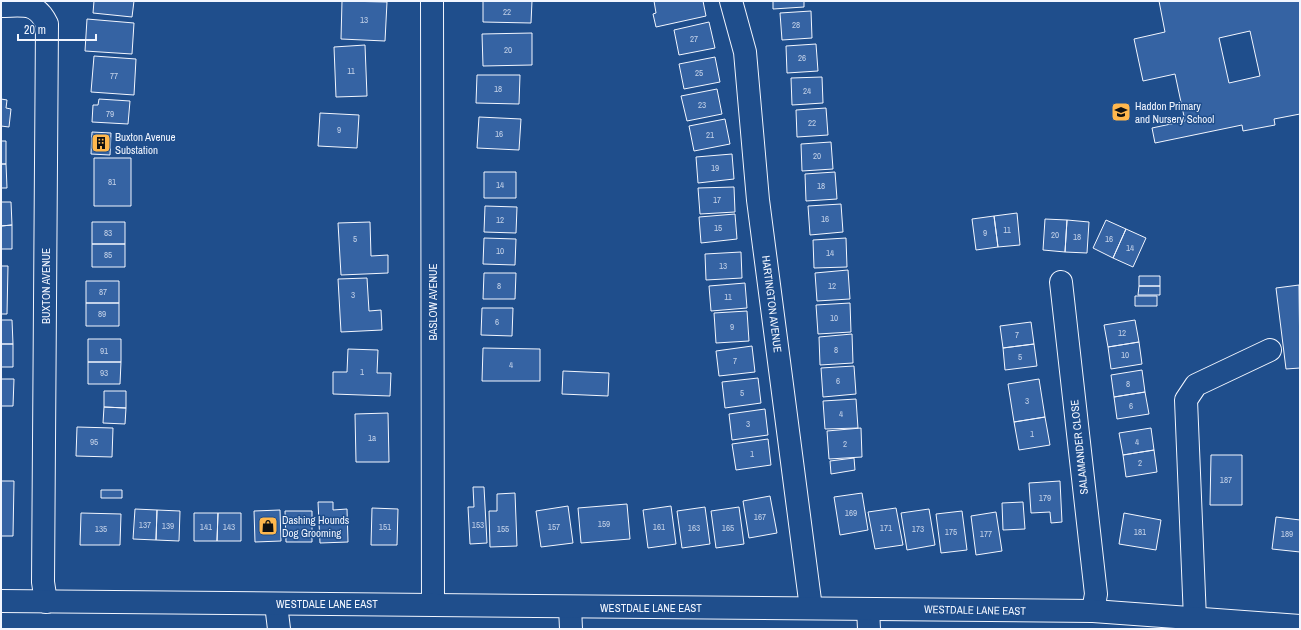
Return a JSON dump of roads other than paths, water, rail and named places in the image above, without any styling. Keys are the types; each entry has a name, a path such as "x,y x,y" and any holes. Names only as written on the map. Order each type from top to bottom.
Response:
{"street":[{"name":"BASLOW AVENUE","path":"432,1 433,604"},
{"name":"HARTINGTON AVENUE","path":"731,1 745,52 758,200 811,608"},
{"name":"BUXTON AVENUE","path":"1,6 31,6 42,15 47,24 43,582 46,602"},
{"name":"SALAMANDER CLOSE","path":"1061,282 1096,594 1093,611"},
{"path":"1195,619 1186,400 1196,385 1270,350"},
{"name":"WESTDALE LANE EAST","path":"1,601 811,608 869,619 1093,611 1143,622 1195,619 1300,626"},
{"path":"276,604 279,629"},
{"path":"570,607 571,629"}],"place":[{"name":"Haddon Primary and Nursery School","path":"1121,112"},
{"name":"Buxton Avenue Substation","path":"101,143"},
{"name":"Dashing Hounds Dog Grooming","path":"268,526"}]}
